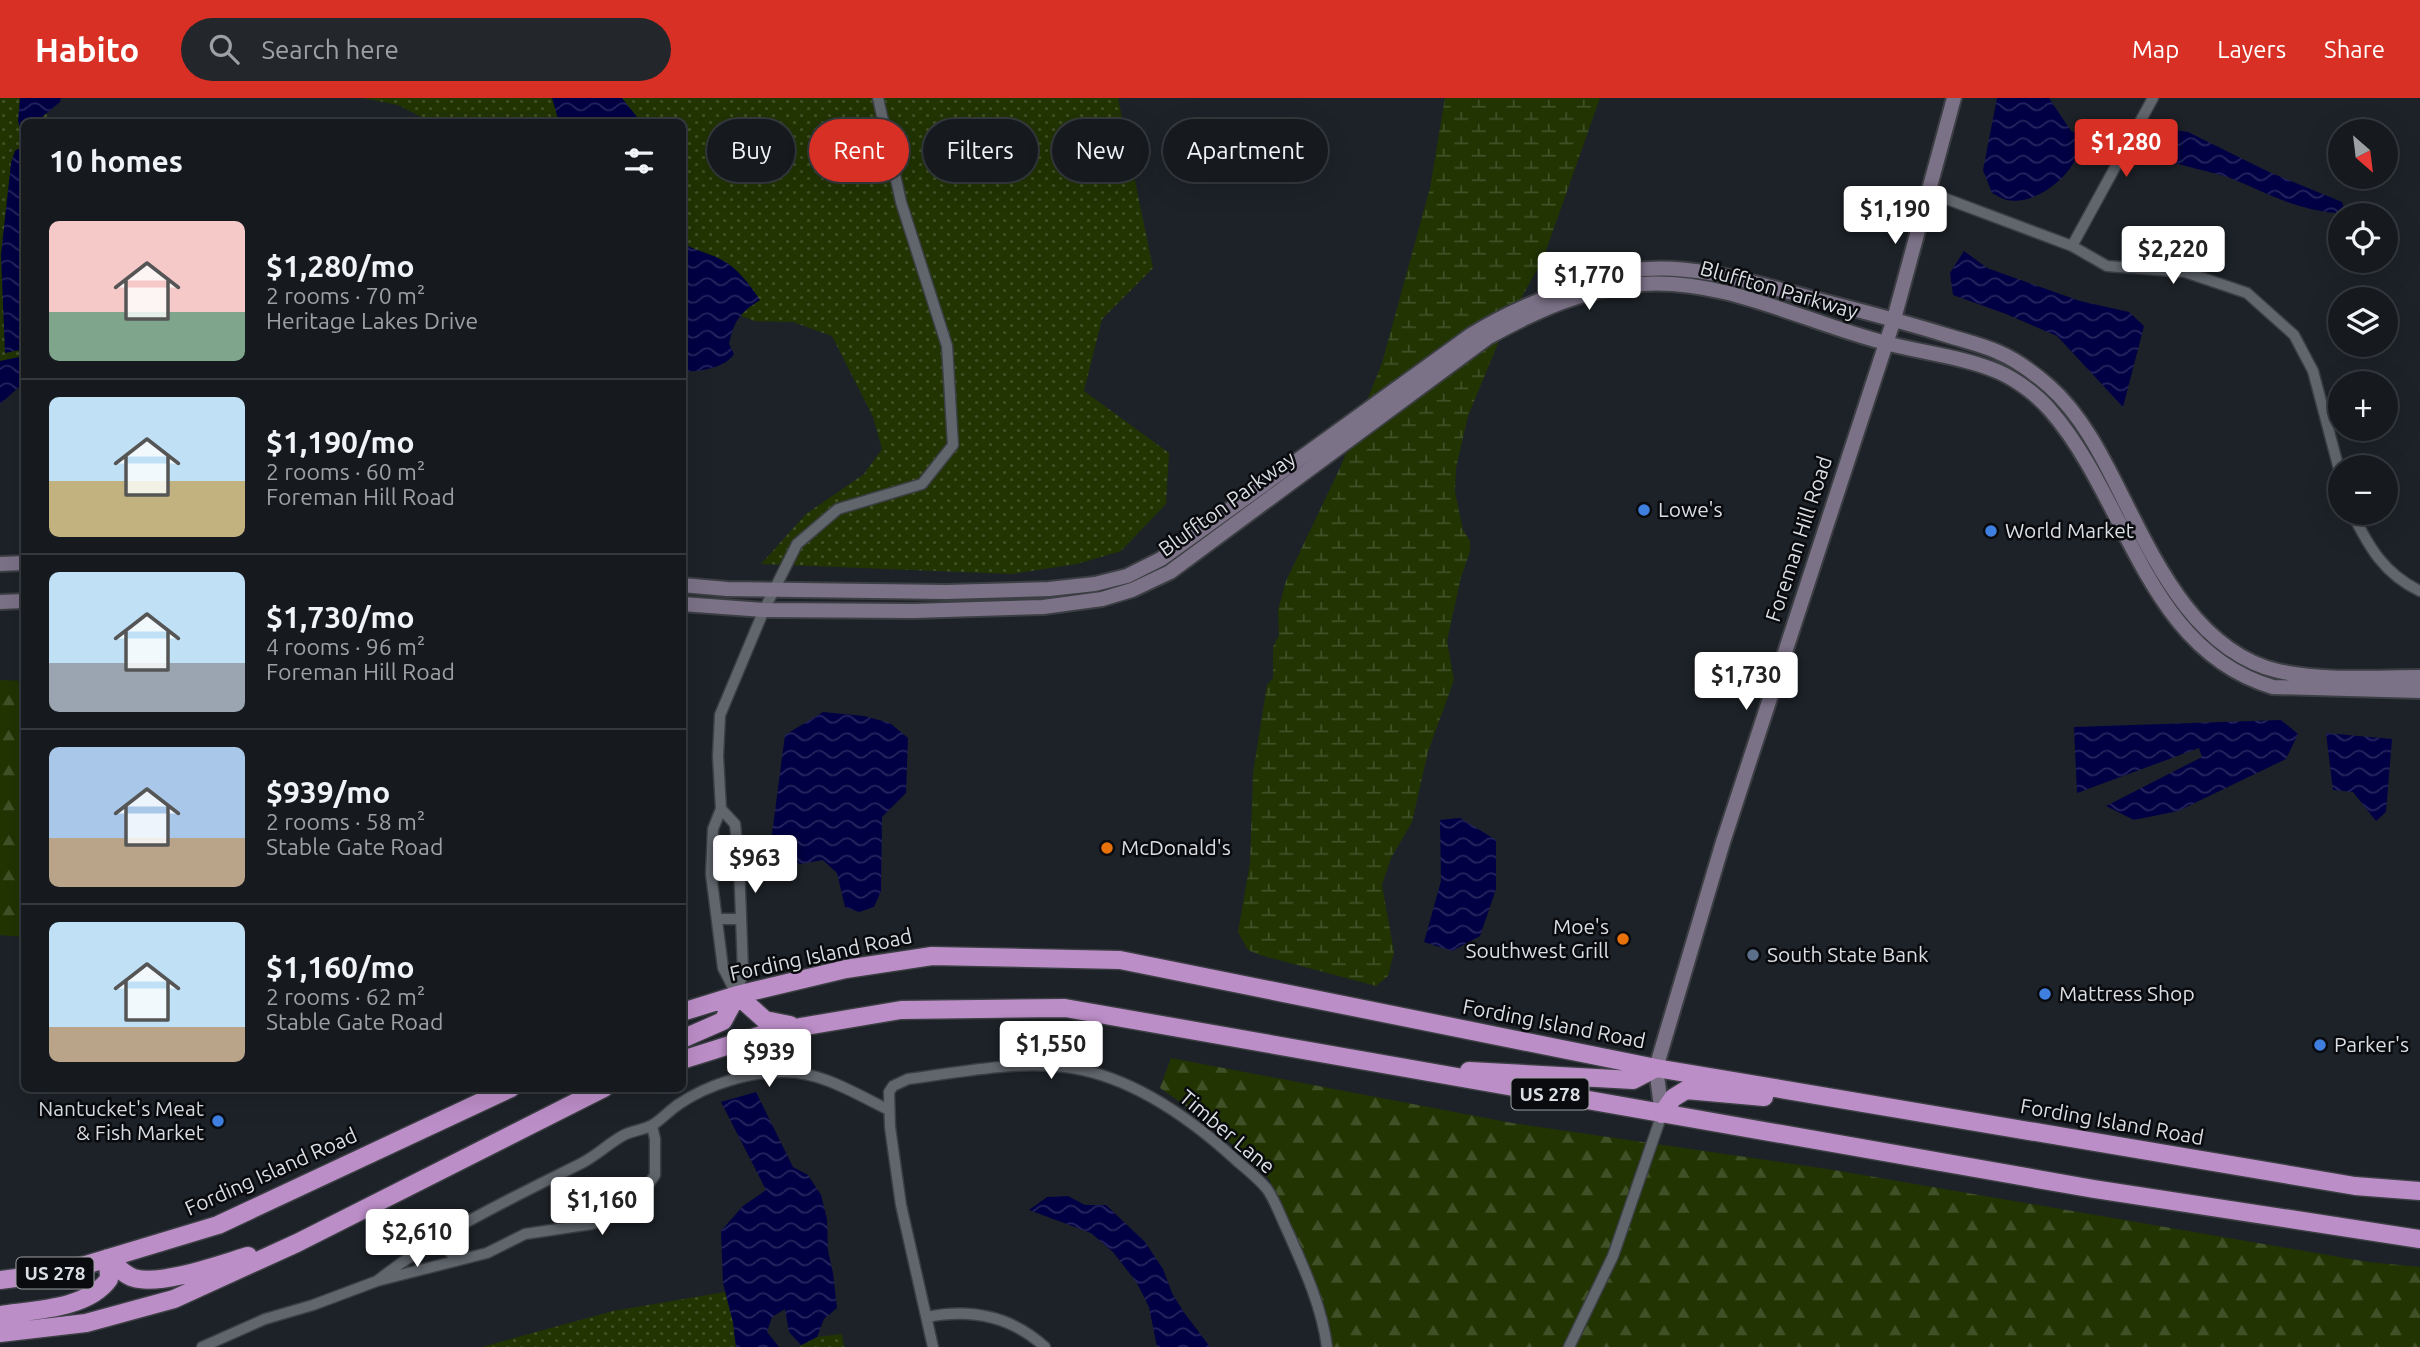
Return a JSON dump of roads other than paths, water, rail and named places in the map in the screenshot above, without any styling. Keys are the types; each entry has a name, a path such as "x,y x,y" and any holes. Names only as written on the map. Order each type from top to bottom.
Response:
{"highway":[{"name":"Fording Island Road","path":"686,1011 737,995 846,969 932,956 1121,960 1656,1068 2355,1186 2420,1191"},
{"path":"686,1037 723,1021 737,995 765,1020 804,1026"},
{"name":"US 278","path":"686,1059 771,1032 901,1010 1065,1008 2094,1189 2420,1239"},
{"path":"1389,1066 1633,1080 1656,1068"},
{"path":"1661,1114 1673,1098 1686,1090 1852,1107 1900,1109"},
{"name":"Fording Island Road","path":"0,1280 62,1272 218,1225 502,1092"},
{"name":"US 278","path":"0,1333 86,1323 174,1299 297,1243 594,1092"},
{"path":"108,1258 132,1278 145,1280 173,1277 297,1243"},
{"path":"0,1315 78,1301 92,1295 109,1279 108,1258"}],"main road":[{"name":"Foreman Hill Road","path":"1661,1114 1656,1068 1723,842 1894,319 1954,98"},
{"name":"Bluffton Parkway","path":"686,585 998,592 1083,585 1127,576 1161,559 1471,335 1502,316 1533,302 1627,272 1663,269 1720,276 1894,319 1997,351 2024,366 2051,388 2075,416 2104,460 2170,584 2195,619 2222,642 2245,657 2276,670 2310,676 2420,677"},
{"name":"Bluffton Parkway","path":"686,604 764,610 913,611 1043,607 1102,599 1132,590 1170,572 1488,338 1523,318 1605,288 1641,284 1685,284 1714,289 1886,343 1946,356 1999,372 2027,389 2048,408 2066,430 2090,466 2169,611 2193,638 2227,667 2251,681 2273,687 2420,691"},
{"path":"0,564 21,562"},
{"path":"0,602 21,601"}],"street":[{"path":"737,995 723,968 711,874 713,829 720,809 720,715 764,610 797,544 838,509 922,484 953,445 947,346 901,202 878,98"},
{"path":"2072,246 2153,98"},
{"path":"1928,192 2072,246 2107,266 2185,272 2247,293 2294,335 2313,371 2335,455"},
{"path":"2358,525 2386,569 2420,590"},
{"path":"720,809 735,824 743,971 737,995"},
{"path":"717,919 741,919"},
{"name":"Timber Lane","path":"933,1347 901,1205 889,1092 902,1080 1018,1065 1042,1065 1086,1071 1122,1083 1148,1096 1196,1126 1266,1188 1306,1273 1327,1347"},
{"path":"377,1280 404,1259 441,1237 543,1180 582,1163 629,1132 652,1126 678,1104 708,1088 752,1076 785,1072 823,1078 889,1111"},
{"path":"1569,1347 1613,1256 1661,1114"},
{"path":"202,1347 265,1319 313,1305 377,1280 486,1253 525,1234 592,1224 616,1214 646,1188 654,1175 655,1139 652,1126"},
{"path":"441,1237 456,1261"},
{"path":"927,1317 956,1312 985,1315 1020,1329 1045,1347"}],"water":[{"path":"20,98 61,98 42,119 21,119 21,132 18,121"},
{"path":"552,98 622,98 639,119 558,119"},
{"path":"1997,98 2049,98 2071,131 2081,136 2075,160 2057,183 2019,201 2007,200 1992,193 1983,170"},
{"path":"2173,130 2188,132 2269,172 2342,203 2328,203 2328,212 2308,208 2230,178 2179,164 2163,158 2154,137"},
{"path":"21,147 21,350 5,353 1,255 11,163 15,151"},
{"path":"686,245 732,267 760,300 747,309 736,323 729,344 734,354 730,359 711,368 686,372"},
{"path":"1964,251 1987,268 2080,301 2129,312 2144,326 2123,407 2057,336 1953,295 1950,273"},
{"path":"21,357 21,387 0,404 0,361"},
{"path":"823,712 864,716 890,723 908,738 906,793 882,817 881,891 874,907 859,912 845,907 837,873 823,860 800,864 782,855 772,834 785,735"},
{"path":"2281,720 2298,734 2286,759 2178,811 2134,820 2106,806 2202,757 2199,748 2077,793 2074,727"},
{"path":"2326,733 2392,739 2386,812 2376,821 2353,792 2333,790"},
{"path":"1460,818 1496,840 1496,889 1480,936 1452,951 1424,942 1441,881 1440,820"},
{"path":"756,1092 793,1167 808,1175 821,1195 827,1219 828,1251 837,1308 824,1319 817,1337 801,1345 789,1332 785,1309 772,1317 767,1332 779,1347 736,1347 723,1283 721,1231 743,1206 766,1190 721,1102"},
{"path":"1068,1196 1085,1205 1106,1205 1145,1242 1163,1269 1172,1293 1183,1311 1210,1347 1157,1347 1149,1307 1137,1283 1113,1252 1091,1233 1029,1210 1047,1197"}],"place":[{"name":"Lowe's","path":"1644,510"},
{"name":"World Market","path":"1991,531"},
{"name":"McDonald's","path":"1107,848"},
{"name":"Moe's Southwest Grill","path":"1623,939"},
{"name":"South State Bank","path":"1753,955"},
{"name":"Mattress Shop","path":"2045,994"},
{"name":"Parker's","path":"2320,1045"},
{"name":"Nantucket's Meat & Fish Market","path":"218,1121"}]}
